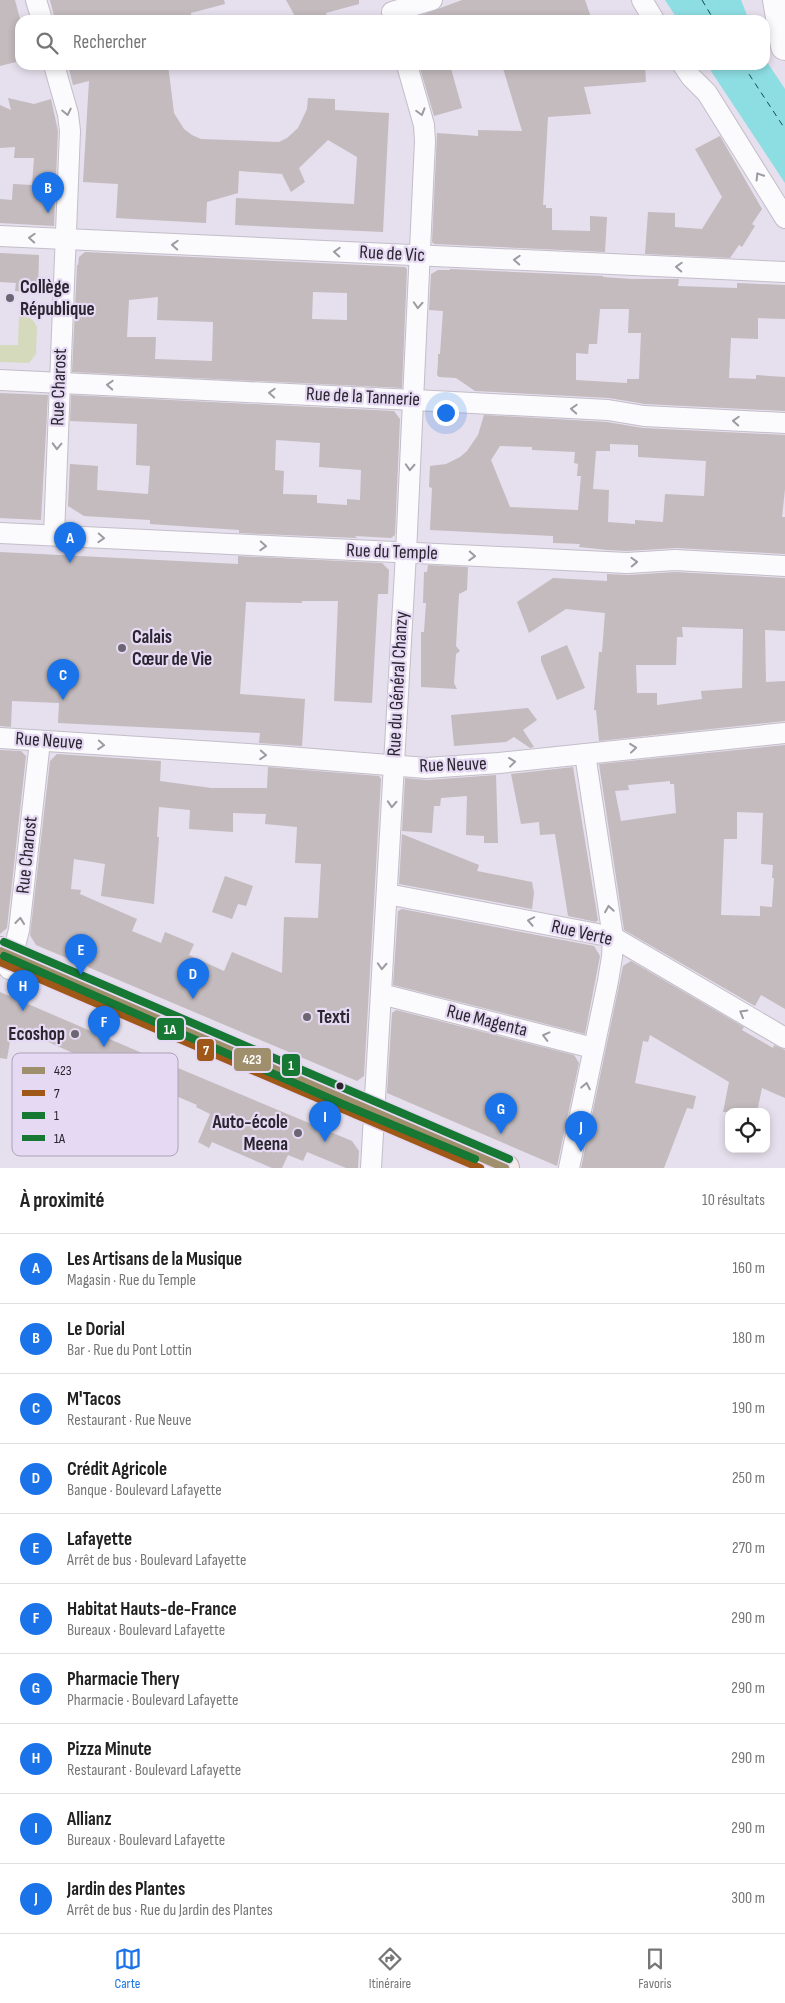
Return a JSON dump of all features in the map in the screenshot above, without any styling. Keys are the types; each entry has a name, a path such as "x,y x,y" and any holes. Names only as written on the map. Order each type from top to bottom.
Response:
{"main road":[{"path":"6,960 374,1119 505,1168"},
{"path":"374,1119 471,1168"}],"street":[{"path":"36,0 40,15"},
{"path":"391,11 432,0"},
{"path":"642,0 651,15"},
{"path":"777,0 785,46"},
{"name":"Rue Charost","path":"54,535 69,122 55,70"},
{"name":"Rue du Général Chanzy","path":"371,1168 406,553 425,132 408,70"},
{"path":"687,70 707,93 785,218"},
{"name":"Rue de Vic","path":"0,236 785,272"},
{"name":"Rue de la Tannerie","path":"0,380 608,410 644,416 785,423"},
{"name":"Rue du Temple","path":"0,533 627,563 675,560 785,566"},
{"name":"Rue Neuve","path":"0,738 426,768 475,765 785,733"},
{"name":"Rue Charost","path":"6,960 20,930 40,741"},
{"path":"569,1168 612,957 613,937 585,754"},
{"name":"Rue Verte","path":"386,894 613,937 785,1038"},
{"name":"Rue Magenta","path":"381,994 593,1048"}],"green space":[{"path":"19,316 30,318 37,327 36,354 29,363 0,362 0,345 18,345"}],"water":[{"path":"665,0 741,0 747,15 675,15"},
{"path":"770,66 785,89 785,183 710,70 770,70"}],"building":[{"path":"0,0 15,0 19,15 15,15 15,62 0,66"},
{"path":"50,0 224,0 225,4 191,13 191,15 54,15"},
{"path":"286,0 359,0 359,4 326,13 327,15 294,15"},
{"path":"462,0 585,0 590,15 422,15"},
{"path":"69,70 169,70 174,113 184,129 201,139 279,142 287,138 298,128 307,109 308,98 335,99 335,110 389,113 383,232 235,225 236,198 354,204 357,157 328,140 299,168 305,182 291,192 282,174 239,171 238,193 207,202 206,223 116,218 118,184 83,182 89,81 73,85"},
{"path":"420,70 451,70 462,108 434,116"},
{"path":"504,70 645,70 646,82 584,87 591,114 548,117 543,205 546,205 546,208 552,208 552,230 590,231 590,216 607,217 605,252 434,244 432,242 437,133 478,136 478,130 522,131"},
{"path":"8,98 34,104 51,99 58,131 54,226 0,223 0,199 12,200 13,184 32,185 34,158 14,158 15,147 0,148 0,105 11,110"},
{"path":"720,136 762,209 752,224 755,226 742,247 739,245 730,258 645,254 648,212 675,213 675,227 702,229 722,197 695,149"},
{"path":"85,252 405,267 407,269 402,388 72,372 77,265 79,257","holes":["313,292 347,293 347,320 312,319","158,297 157,320 213,322 212,361 155,359 156,337 127,337 129,300"]},
{"path":"0,253 39,255 38,292 15,291 16,283 0,282"},
{"path":"438,270 603,276 631,279 679,279 678,286 737,288 737,283 785,285 785,319 758,318 758,339 731,338 729,378 756,379 756,375 785,377 785,411 645,404 609,398 475,391 456,378 439,377 437,375 438,354 440,354 443,311 429,310 431,274","holes":["600,309 629,309 628,333 641,333 639,379 627,379 627,383 576,380 576,353 588,354 589,344 597,344"]},
{"path":"0,393 48,395 41,520 0,518"},
{"path":"71,395 394,411 400,419 395,535 391,538 355,536 357,538 239,533 239,530 150,524 150,520 84,516 68,506 70,464 98,466 97,490 148,494 150,466 136,465 137,424 70,421","holes":["276,440 320,443 319,467 361,470 360,500 347,499 347,505 317,503 317,495 283,494 284,471 275,470"]},
{"path":"484,415 607,422 643,428 785,435 785,489 782,517 785,517 785,554 676,548 627,551 608,550 579,547 580,544 553,543 553,536 430,530 432,488 429,487 430,466 446,464 460,457 467,451 478,435","holes":["610,444 638,445 638,457 706,461 704,496 665,494 663,522 635,520 635,524 608,522 609,490 593,489 596,451 610,451","500,446 532,447 532,450 575,452 574,463 578,464 577,476 581,476 578,510 510,507 491,460"]},
{"name":"Calais Cœur de Vie","path":"0,552 238,564 238,556 382,563 389,570 388,594 378,594 372,703 334,701 338,601 302,601 302,603 246,602 240,694 305,699 302,746 259,743 260,733 58,723 59,703 12,701 11,727 0,726"},
{"path":"428,565 468,567 467,590 459,594 456,646 460,651 456,654 454,683 457,689 421,687 421,632 424,632 426,603 423,603 424,572 427,572"},
{"path":"675,572 785,578 785,631 765,630 766,682 785,681 785,721 599,741 596,710 594,710 599,652 602,652 605,613 566,609 529,633 517,602 553,578 607,581 607,574 628,575","holes":["682,627 743,629 742,688 701,691 702,699 657,705 657,693 637,693 636,665 676,665 677,637 683,637"]},
{"path":"567,645 585,688 557,700 541,661 541,656"},
{"path":"528,708 537,720 523,730 534,747 530,748 514,737 506,742 454,746 451,715"},
{"path":"785,745 785,1009 761,995 755,1006 624,930 599,764","holes":["670,781 670,784 674,784 676,813 621,821 615,791 629,790 628,785","737,812 763,813 761,864 773,865 772,878 774,878 772,907 760,906 760,916 721,915 724,839 737,839"]},
{"path":"0,750 21,751 26,756 7,928 0,934"},
{"path":"57,754 161,761 160,781 211,788 267,788 268,767 379,776 381,779 364,1076 357,1081 36,945 30,935 50,761","holes":["159,807 190,810 189,829 233,832 233,813 266,814 265,824 297,827 295,863 321,864 318,918 284,917 282,973 232,952 224,971 189,955 194,944 165,932 161,943 132,931 137,919 80,894 81,890 71,889 74,859 105,864 101,896 154,904 159,837 157,837"]},
{"path":"573,767 598,920 596,922 568,916 555,834 540,835 539,822 521,824 511,774"},
{"path":"496,775 498,843 484,843 484,836 466,835 467,796 441,798 440,806 434,806 432,833 402,831 405,778 427,780"},
{"path":"402,834 479,865 477,871 532,882 534,893 532,909 399,884"},
{"path":"225,876 253,886 246,906 238,904 232,919 212,912"},
{"path":"402,909 594,946 600,956 585,1034 393,985 398,911"},
{"path":"631,961 744,1027 742,1030 773,1048 774,1045 785,1050 785,1098 762,1088 758,1108 725,1108 725,1112 723,1112 729,1082 650,1035 648,1042 643,1041 635,1083 696,1096 693,1109 687,1108 664,1168 581,1168 623,966"},
{"path":"0,992 142,1053 73,1053 35,1036 34,1040 12,1030 7,1059 0,1058"},
{"path":"396,1010 574,1055 579,1063 557,1166 387,1093 392,1013"},
{"path":"178,1068 352,1141 359,1151 358,1168 346,1168 307,1152 303,1161 288,1155 282,1168 272,1168 212,1142 209,1148 198,1142 210,1114 196,1107 197,1105 178,1097"}],"ferry route":[{"path":"702,0 711,15"},
{"path":"746,70 785,129"}],"transit line":[{"name":"1","path":"4,942 509,1159"},
{"name":"423","path":"0,951 505,1168"},
{"name":"1A","path":"4,956 347,1106 475,1159"},
{"name":"7","path":"0,962 480,1168"}],"place":[{"name":"Le Dorial","path":"48,213"},
{"name":"Collège République","path":"10,298"},
{"name":"Les Artisans de la Musique","path":"70,563"},
{"name":"Calais Cœur de Vie","path":"122,648"},
{"name":"M'Tacos","path":"63,700"},
{"name":"Lafayette","path":"81,975"},
{"name":"Crédit Agricole","path":"193,999"},
{"name":"Pizza Minute","path":"23,1011"},
{"name":"Texti","path":"307,1017"},
{"name":"Ecoshop","path":"75,1034"},
{"name":"Habitat Hauts-de-France","path":"104,1047"},
{"name":"Auto-école Meena","path":"298,1133"},
{"name":"Pharmacie Thery","path":"501,1134"},
{"name":"Allianz","path":"325,1142"},
{"name":"Jardin des Plantes","path":"581,1152"}]}
